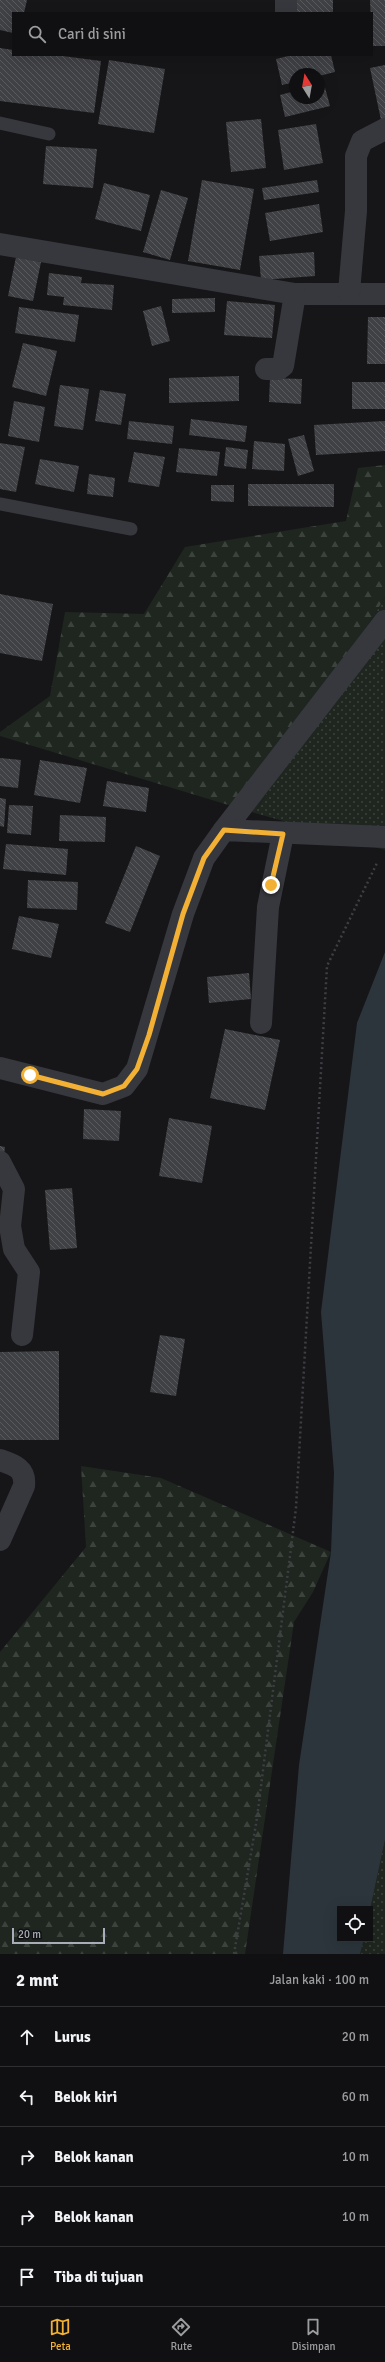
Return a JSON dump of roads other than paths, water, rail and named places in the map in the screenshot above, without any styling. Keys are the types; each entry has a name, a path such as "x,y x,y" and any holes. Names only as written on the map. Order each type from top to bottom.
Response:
{"street":[{"path":"286,0 286,12"},
{"path":"349,292 356,211 356,156 362,142 385,129"},
{"path":"0,244 295,294 349,292 385,294"},
{"path":"266,369 279,369 283,366 295,294"},
{"path":"0,1068 103,1094 124,1086 137,1069 142,1055 183,914 204,858 385,622"},
{"path":"224,830 283,834 385,837"},
{"path":"261,1023 268,907 283,834"},
{"path":"0,1162 14,1189 10,1226 14,1249 28,1272 22,1335"},
{"path":"0,1460 19,1467 25,1480 24,1486 0,1540"}],"lane":[{"path":"0,122 48,134"},
{"path":"0,504 131,529"}]}
